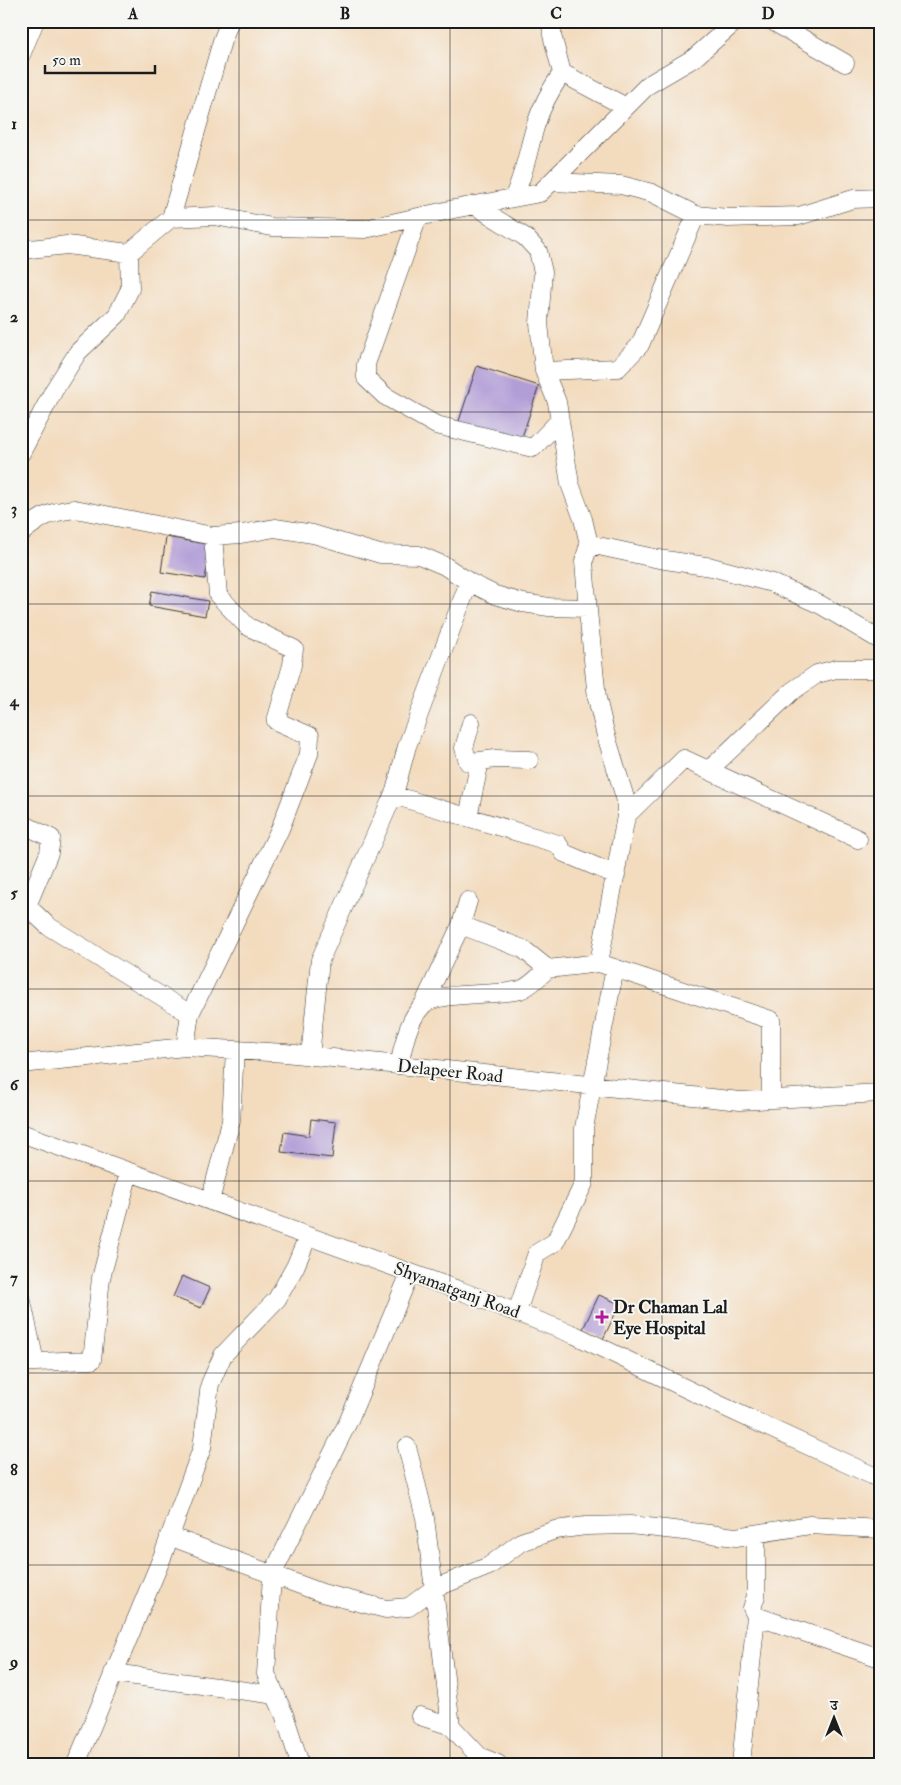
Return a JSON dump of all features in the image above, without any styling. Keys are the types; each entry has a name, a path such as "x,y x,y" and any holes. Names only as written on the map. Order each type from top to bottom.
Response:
{"street":[{"path":"21,55 35,21"},
{"path":"21,250 66,244 129,253 171,218 222,41 230,21"},
{"path":"552,21 552,35 562,73 626,107"},
{"path":"171,218 215,216 272,227 365,229 474,205 540,193 648,85 694,58 736,21"},
{"path":"772,21 845,63"},
{"path":"513,198 529,156 536,124 548,93 562,73"},
{"path":"551,182 621,185 652,193 696,215 728,218 798,216 853,199 880,198"},
{"path":"474,205 525,238 538,251 543,272 539,323 544,371 557,402 570,484 583,519 589,544 584,561 597,698 605,732 626,801 626,816 616,875 607,966 584,1128 584,1183 554,1242 537,1253 518,1312"},
{"path":"544,371 618,368 640,345 696,215"},
{"path":"418,217 366,364 366,378 385,396 436,425 532,448 560,420"},
{"path":"21,453 54,390 78,352 117,315 130,289 129,253"},
{"path":"21,533 36,521 54,512 75,509 213,536 241,534 275,528 313,534 380,554 419,556 445,566 495,595 523,603 549,607 588,608"},
{"path":"185,1047 190,1014 280,829 309,754 310,736 276,720 292,666 294,649 247,626 218,595 213,536"},
{"path":"589,544 659,559 712,567 772,583 821,605 880,640"},
{"path":"310,1056 320,960 393,796 407,746 470,582"},
{"path":"709,770 791,692 817,674 836,669 880,669"},
{"path":"471,723 464,748 468,762 495,759 529,760"},
{"path":"626,816 684,759 858,839"},
{"path":"468,817 480,761"},
{"path":"393,796 558,844 564,853 616,875"},
{"path":"21,823 51,838 49,853 27,906 48,926 190,1014"},
{"path":"399,1066 410,1024 424,1003 461,925 468,901"},
{"path":"461,925 523,949 548,969"},
{"path":"424,1003 447,996 522,990 548,969 607,966 770,1020 770,1099"},
{"name":"Delapeer Road","path":"21,1064 185,1047 310,1056 740,1100 880,1094"},
{"path":"210,1201 231,1121 235,1050"},
{"name":"Shyamatganj Road","path":"21,1133 575,1334 720,1405 880,1479"},
{"path":"21,1297 28,1362 92,1360 101,1278 129,1172"},
{"path":"76,1764 170,1536 202,1448 210,1384 223,1355 277,1300 295,1267 308,1236"},
{"path":"300,1764 284,1714 266,1674 272,1574 349,1420 410,1273"},
{"path":"407,1447 425,1518 450,1726"},
{"path":"170,1536 322,1593 386,1609 409,1607 433,1589 489,1566 521,1542 555,1530 586,1526 630,1525 736,1537 810,1525 880,1528"},
{"path":"741,1764 756,1616 752,1608 756,1596 756,1534"},
{"path":"756,1616 880,1658"},
{"path":"114,1673 276,1695"},
{"path":"420,1716 450,1726 479,1756 498,1764"}],"building":[{"path":"477,366 539,386 520,443 458,424"},
{"path":"166,537 211,545 205,579 161,572"},
{"path":"152,591 208,601 205,616 149,606"},
{"path":"311,1119 336,1122 332,1158 281,1152 284,1132 309,1136"},
{"path":"182,1276 210,1288 201,1308 173,1297"},
{"path":"599,1295 620,1304 603,1339 583,1329"}],"place":[{"name":"Dr Chaman Lal Eye Hospital","path":"602,1317"}]}
